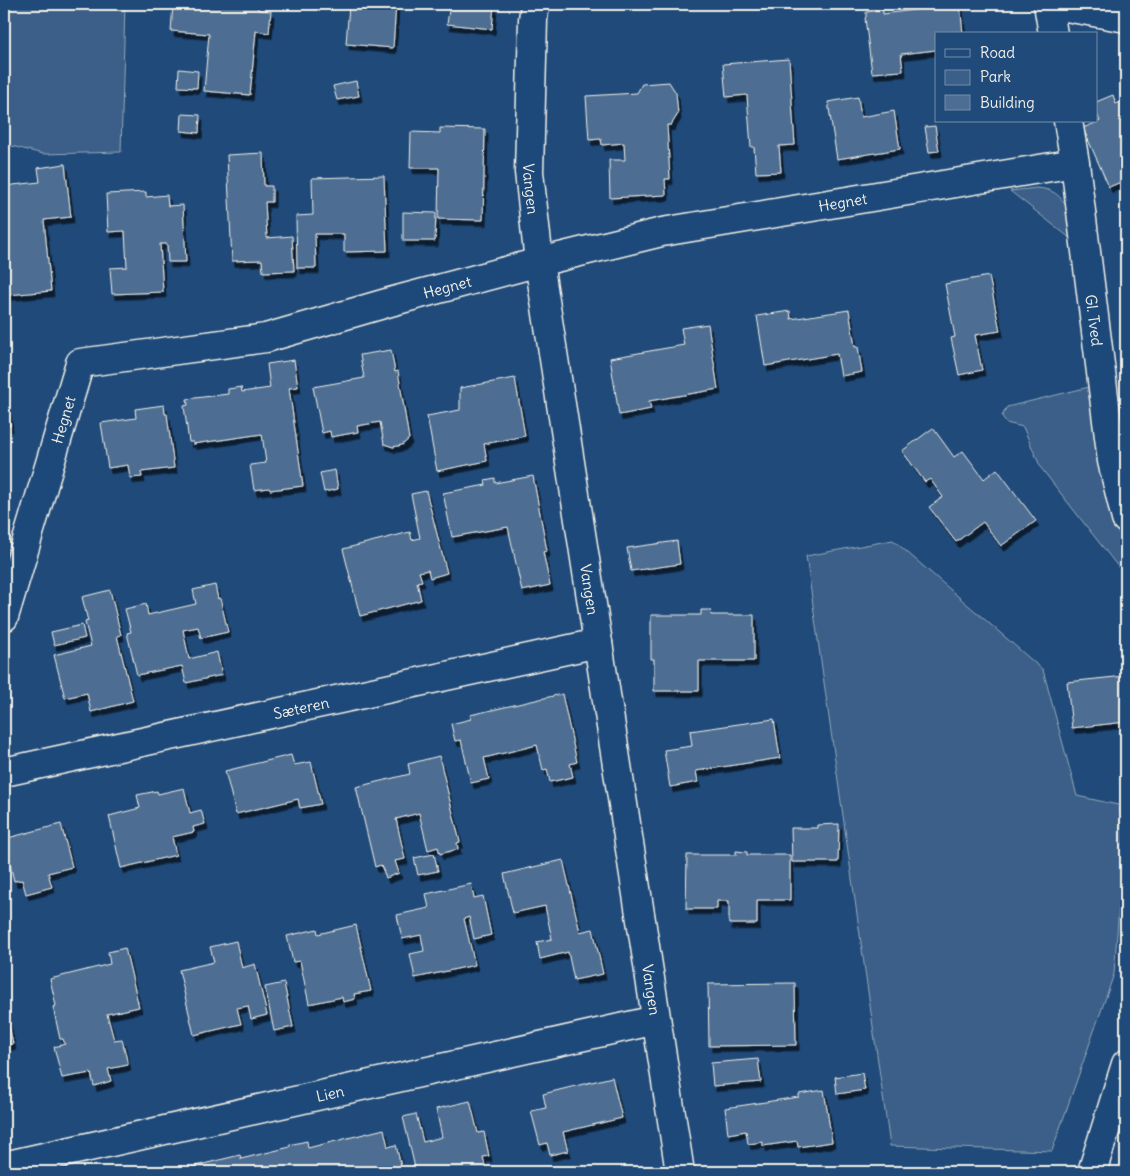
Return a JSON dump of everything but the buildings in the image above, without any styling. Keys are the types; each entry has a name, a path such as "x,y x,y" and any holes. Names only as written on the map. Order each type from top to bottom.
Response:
{"street":[{"name":"Vangen","path":"535,4 529,172 539,262 680,1172"},
{"path":"1053,32 1049,4 1126,18"},
{"name":"Gl. Tved","path":"1068,122 1075,163 1112,461 1126,519"},
{"name":"Hegnet","path":"4,617 80,363 266,338 539,262 662,232 1075,163"},
{"name":"Sæteren","path":"4,772 598,643"},
{"name":"Lien","path":"4,1166 656,1020"},
{"path":"1092,1172 1126,1064"}],"green space":[{"path":"4,4 125,4 121,152 43,154 4,144"},
{"path":"1037,188 1048,190 1062,199 1069,214 1075,242 1010,191"},
{"path":"1089,387 1106,498 1126,550 1126,577 1041,468 1023,427 1006,423 1002,416 1007,407"},
{"path":"893,540 1043,670 1077,796 1118,805 1125,827 1114,974 1052,1151 890,1146 806,556"}]}
